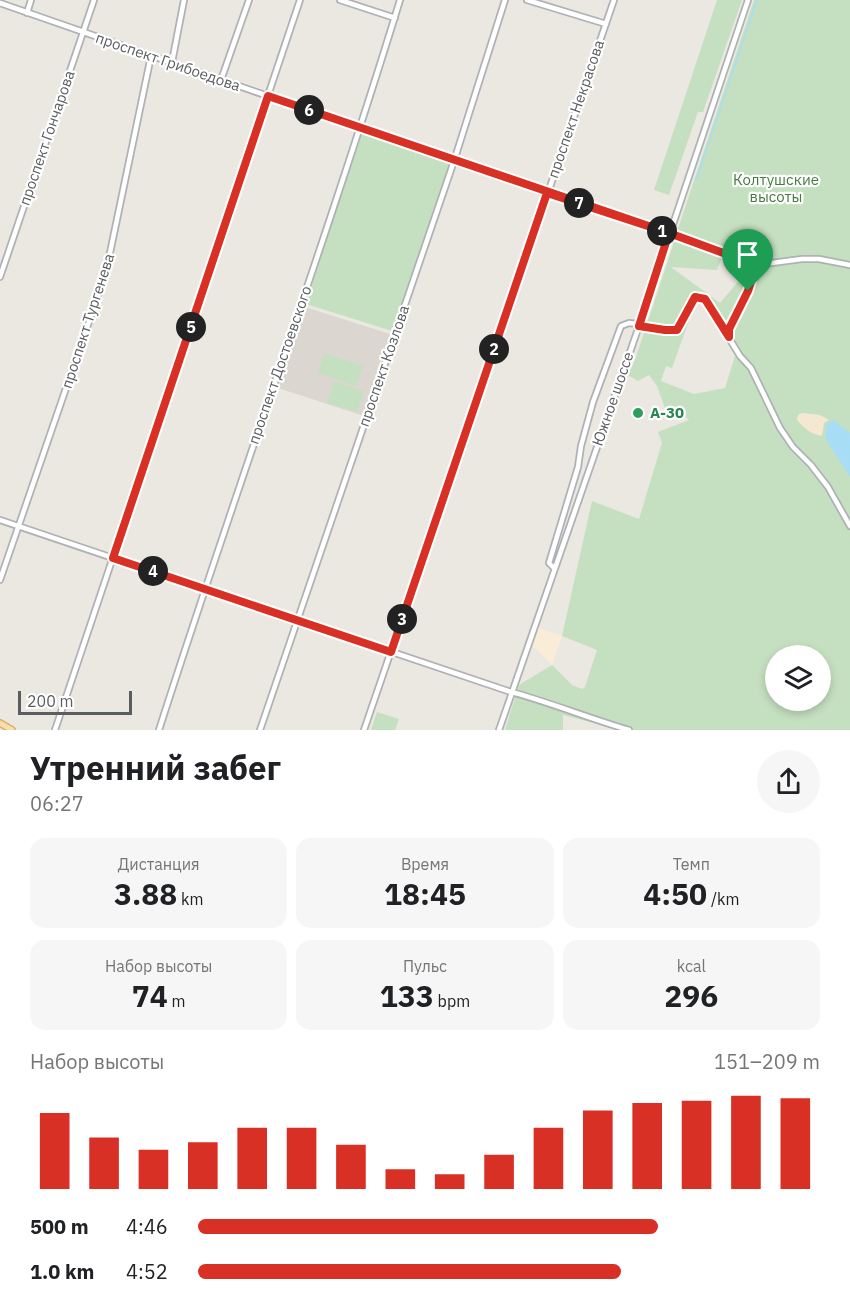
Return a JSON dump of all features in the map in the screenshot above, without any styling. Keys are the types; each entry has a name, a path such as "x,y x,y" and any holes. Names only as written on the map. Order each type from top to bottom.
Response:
{"main road":[{"path":"0,723 12,730"}],"street":[{"path":"27,13 31,0"},
{"name":"проспект Гончарова","path":"0,277 94,0"},
{"path":"172,62 184,0"},
{"path":"222,80 249,0"},
{"path":"55,730 300,0"},
{"path":"340,0 395,18"},
{"name":"проспект Достоевского","path":"159,730 204,588 360,128 400,0"},
{"name":"проспект Козлова","path":"260,730 454,160 505,0"},
{"path":"527,0 606,24"},
{"name":"проспект Некрасова","path":"364,730 614,0"},
{"name":"Южное шоссе","path":"499,730 748,0"},
{"name":"проспект Грибоедова","path":"0,3 756,265 802,259 819,259 850,265"},
{"name":"проспект Тургенева","path":"0,580 106,272 151,56"},
{"path":"729,337 729,329 743,303 756,265"},
{"path":"554,568 549,563 578,466 593,402 621,326 629,323 677,330 695,297 705,299 740,356 755,375 780,428 828,488 850,526"},
{"path":"0,520 628,730"}],"shaded area":[{"path":"305,307 390,334 364,416 278,388"},
{"path":"539,628 562,636 552,665 533,646"}],"green space":[{"path":"717,0 742,0 703,112 698,112 669,195 654,190"},
{"name":"Колтушские высоты","path":"754,0 850,0 850,730 620,730 563,715 563,730 505,730 519,685 552,665 572,685 582,689 585,687 597,650 562,636 592,501 639,519 662,443 658,432 689,420 681,413 667,414 657,386 649,375 638,381 628,375 674,242 682,241 723,254 717,270 671,267 720,303 746,272 766,268 768,264 681,236 682,233 678,229","holes":["696,301 704,302 735,356 725,388 694,394 661,381 666,366 672,368"]},
{"path":"361,133 450,163 392,331 306,304"},
{"path":"324,353 363,366 356,386 318,373"},
{"path":"334,381 364,391 357,412 327,403"},
{"path":"377,712 399,719 395,730 371,730"}],"sand":[{"path":"802,413 820,415 829,420 824,423 822,436 808,431 797,420 798,415"}],"water":[{"path":"833,420 850,433 850,477 825,438 827,424"}],"waterway":[{"path":"696,180 757,0"}],"place":[{"name":"А-30","path":"638,413"}],"route":[{"path":"748,291 729,329 729,337 705,299 695,297 677,330 639,326 669,233 547,193 391,652 113,558 268,96 669,233 756,265 748,291"}]}
